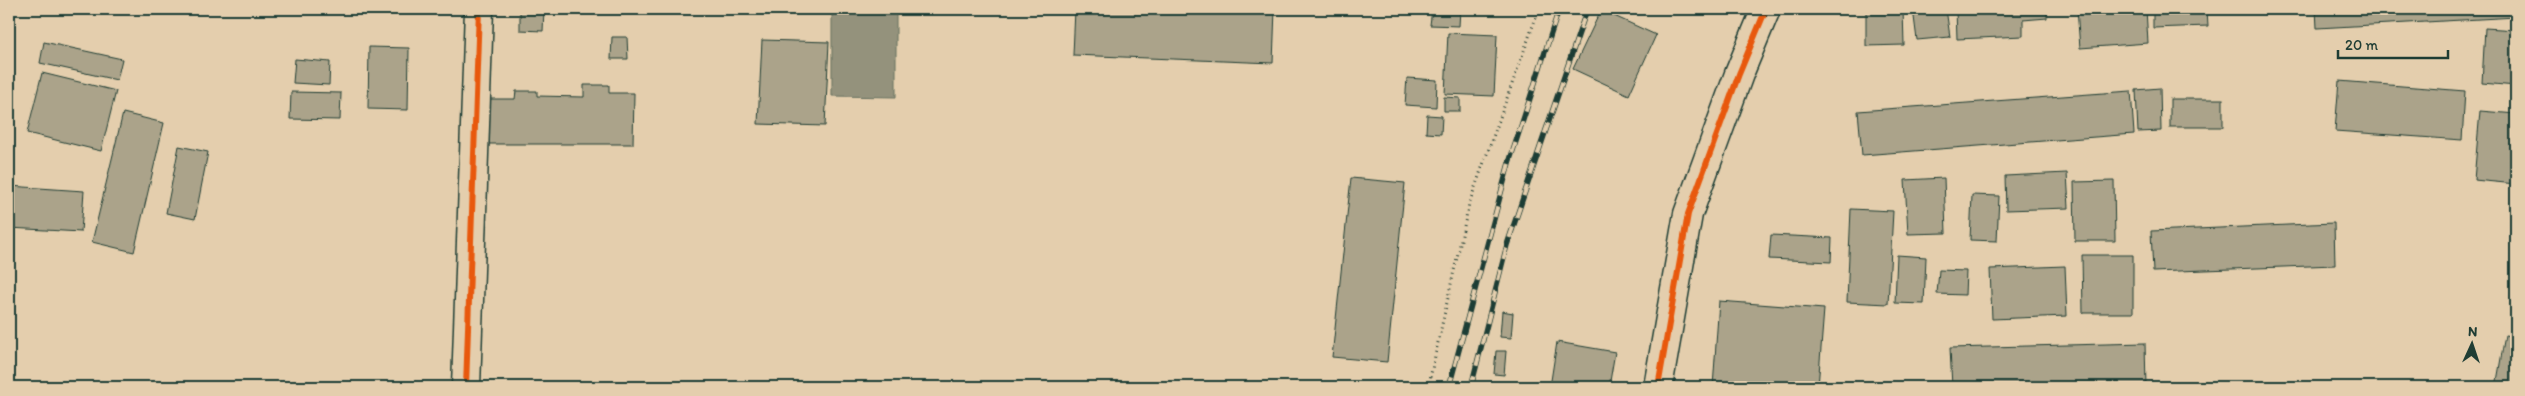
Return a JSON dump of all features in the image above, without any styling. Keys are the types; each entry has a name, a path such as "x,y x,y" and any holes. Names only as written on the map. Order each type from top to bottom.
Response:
{"street":[{"path":"466,387 479,9"},
{"path":"1658,387 1688,214 1739,74 1766,9"}],"path":[{"path":"1428,387 1469,204 1539,9"}],"shaded area":[{"path":"832,9 896,9 896,97 832,96"}],"building":[{"path":"520,9 544,9 543,31 520,30"},
{"path":"1075,9 1275,9 1273,63 1073,55"},
{"path":"1432,9 1460,9 1459,26 1430,25"},
{"path":"1866,9 1903,9 1904,45 1866,46"},
{"path":"1913,9 1946,9 1950,37 1917,40"},
{"path":"1956,9 2047,9 2047,18 2023,20 2023,36 1957,39"},
{"path":"2077,9 2146,9 2148,43 2080,48"},
{"path":"2153,9 2207,9 2208,26 2153,28"},
{"path":"2316,9 2516,9 2516,17 2317,28"},
{"path":"1601,10 1656,35 1629,95 1573,69"},
{"path":"2485,28 2516,30 2516,86 2482,83"},
{"path":"1448,33 1497,35 1494,96 1445,94"},
{"path":"612,37 627,37 628,59 611,59"},
{"path":"762,40 829,42 825,126 758,124"},
{"path":"44,42 122,59 117,80 40,63"},
{"path":"369,47 409,48 408,110 368,109"},
{"path":"295,59 330,62 329,85 293,83"},
{"path":"42,73 116,91 101,151 27,133"},
{"path":"1407,78 1437,80 1436,107 1405,105"},
{"path":"2339,81 2465,91 2462,140 2335,131"},
{"path":"584,85 609,85 609,93 634,93 633,144 489,144 489,99 515,99 516,91 537,91 537,96 584,97"},
{"path":"2160,88 2161,131 2138,132 2136,90"},
{"path":"2131,91 2134,134 1862,155 1858,111"},
{"path":"291,92 341,93 340,120 290,119"},
{"path":"1444,97 1460,98 1460,111 1444,111"},
{"path":"2170,99 2223,99 2223,127 2170,127"},
{"path":"2480,111 2516,114 2516,184 2474,180"},
{"path":"123,113 164,123 134,252 92,242"},
{"path":"1427,115 1442,116 1441,134 1426,133"},
{"path":"179,146 208,152 195,219 166,213"},
{"path":"2067,173 2069,208 2006,210 2005,176"},
{"path":"1351,178 1405,183 1387,362 1332,357"},
{"path":"1944,178 1946,233 1908,234 1905,180"},
{"path":"2114,181 2115,241 2075,241 2074,182"},
{"path":"9,186 84,191 81,232 9,228"},
{"path":"1972,195 1999,196 1997,241 1970,240"},
{"path":"1851,209 1893,211 1888,304 1847,302"},
{"path":"2334,223 2335,265 2153,272 2151,231"},
{"path":"1771,235 1832,238 1831,262 1769,259"},
{"path":"1897,255 1926,257 1924,304 1895,303"},
{"path":"2082,255 2133,255 2133,313 2083,313"},
{"path":"2065,266 2067,316 1992,319 1990,269"},
{"path":"1939,270 1966,271 1965,295 1937,294"},
{"path":"1719,301 1824,309 1818,387 1713,387"},
{"path":"1502,311 1513,313 1511,338 1500,337"},
{"path":"2505,335 2516,337 2516,387 2496,387"},
{"path":"1557,342 1615,352 1609,387 1550,387"},
{"path":"2145,343 2146,387 1952,387 1950,348"},
{"path":"1496,351 1506,351 1504,375 1494,374"}],"railway":[{"path":"1449,387 1509,163 1559,9"},
{"path":"1471,387 1507,245 1587,9"}],"cycle path":[{"path":"466,387 479,9"},
{"path":"1658,387 1688,214 1739,74 1766,9"}]}
